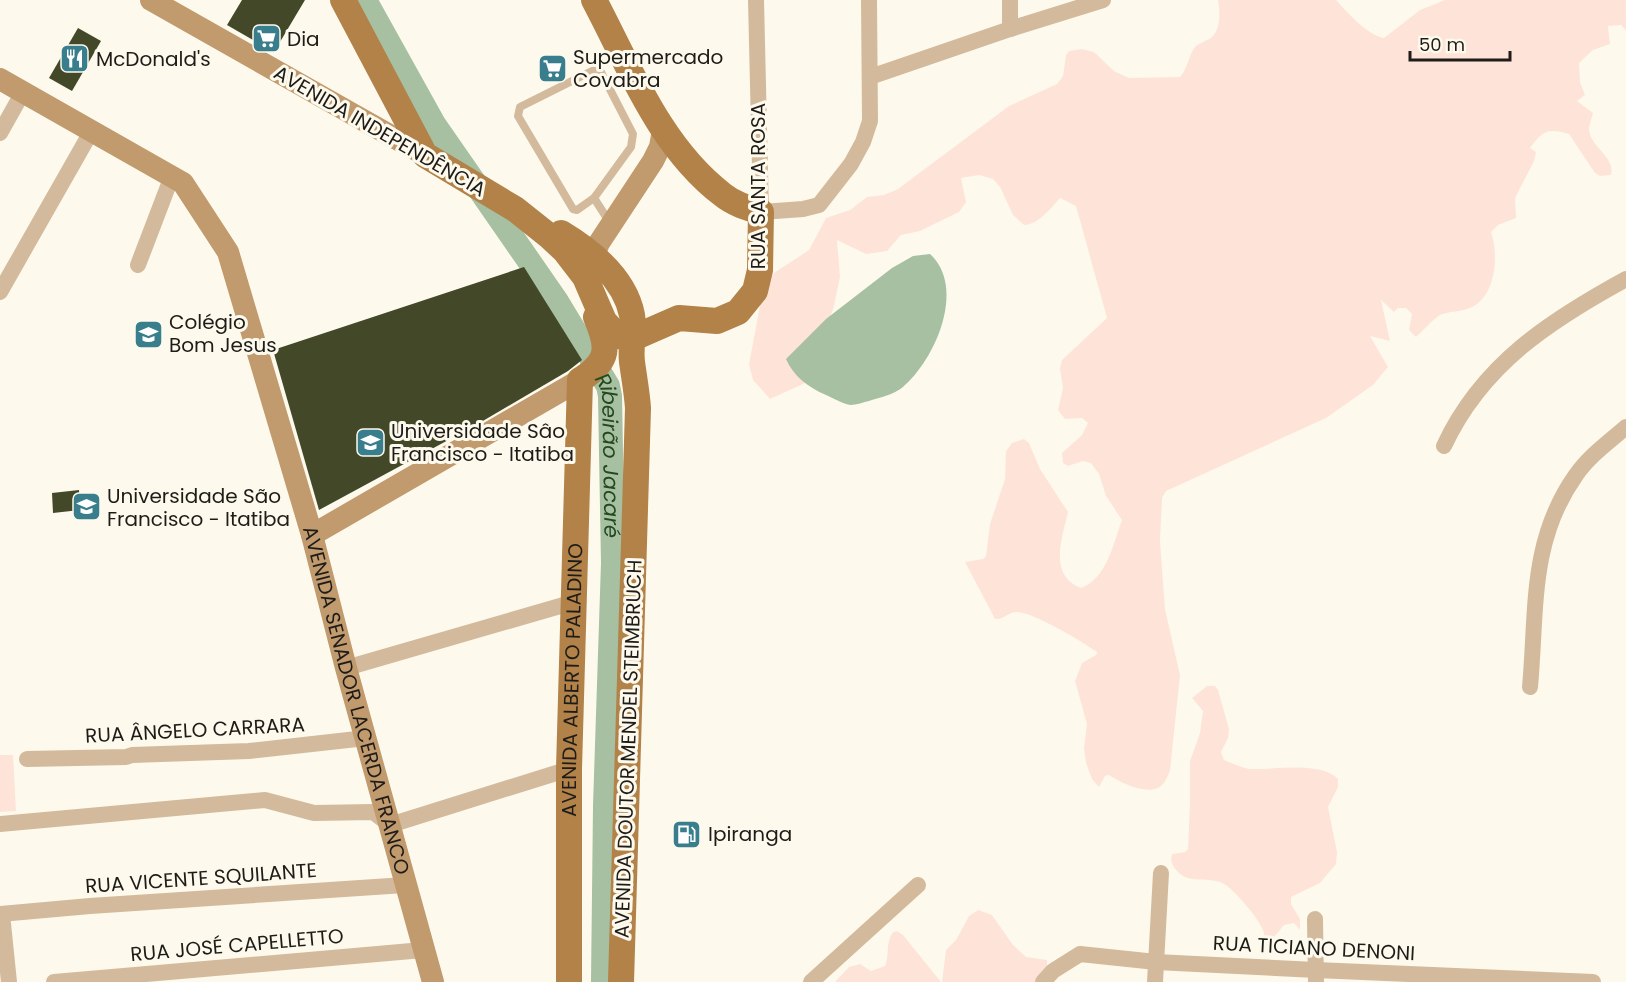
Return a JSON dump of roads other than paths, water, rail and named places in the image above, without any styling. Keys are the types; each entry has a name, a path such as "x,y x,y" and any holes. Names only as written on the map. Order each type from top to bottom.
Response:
{"main road":[{"name":"AVENIDA INDEPENDÊNCIA","path":"151,0 453,171 515,210 548,225 587,274 605,339 606,347 603,356 595,368 583,378"},
{"path":"343,0 425,155"},
{"path":"594,0 663,130 693,166 724,196 761,212"},
{"name":"AVENIDA SENADOR LACERDA FRANCO","path":"0,78 183,183 228,252 312,536 433,982"},
{"path":"587,274 610,224 660,147 663,130"},
{"path":"652,161 676,162 693,166"},
{"name":"AVENIDA INDEPENDÊNCIA","path":"515,210 567,268 587,274 609,271 620,286 632,315 643,333"},
{"name":"RUA SANTA ROSA","path":"643,333 679,318 717,321 738,312 746,304 755,291 760,270 761,212"},
{"name":"AVENIDA DOUTOR MENDEL STEIMBRUCH","path":"621,982 638,408 632,362 643,333"},
{"path":"312,536 583,378"},
{"name":"AVENIDA ALBERTO PALADINO","path":"569,982 569,769 583,378"}],"street":[{"name":"RUA SANTA ROSA","path":"756,0 761,212"},
{"path":"761,212 803,209 819,205 851,164 863,142 870,121 869,0"},
{"path":"1010,0 1010,29"},
{"path":"870,77 1103,0"},
{"path":"0,133 23,92"},
{"path":"0,292 91,132"},
{"path":"138,265 172,176"},
{"path":"1444,446 1475,393 1520,347 1540,330 1626,279"},
{"path":"1530,687 1540,555 1551,520 1577,474 1598,451 1626,427"},
{"path":"346,668 574,602"},
{"name":"RUA ÂNGELO CARRARA","path":"27,759 249,752 366,738"},
{"path":"0,824 265,800 314,813 373,812 390,825 569,769"},
{"path":"1155,982 1161,873"},
{"name":"RUA VICENTE SQUILANTE","path":"1,914 405,885"},
{"path":"811,982 918,885"},
{"path":"1,914 9,982"},
{"path":"1315,919 1316,976"},
{"name":"RUA JOSÉ CAPELLETTO","path":"54,982 423,950"},
{"name":"RUA TICIANO DENONI","path":"1043,982 1053,971 1080,954 1316,976 1593,982"}],"lane":[{"path":"596,69 601,72 634,139 632,147 594,198 580,210 573,209 518,116 518,112 520,107 596,69"},
{"path":"594,198 610,224"}],"waterway":[{"name":"Ribeirão Jacaré","path":"365,0 434,124 556,300 608,386 613,563 605,806 603,982"}],"place":[{"name":"Dia","path":"266,39"},
{"name":"McDonald's","path":"75,59"},
{"name":"Supermercado Covabra","path":"552,68"},
{"name":"Colégio Bom Jesus","path":"148,334"},
{"name":"Universidade Sâo Francisco - Itatiba","path":"370,443"},
{"name":"Universidade São Francisco - Itatiba","path":"86,507"},
{"name":"Ipiranga","path":"687,834"}]}
